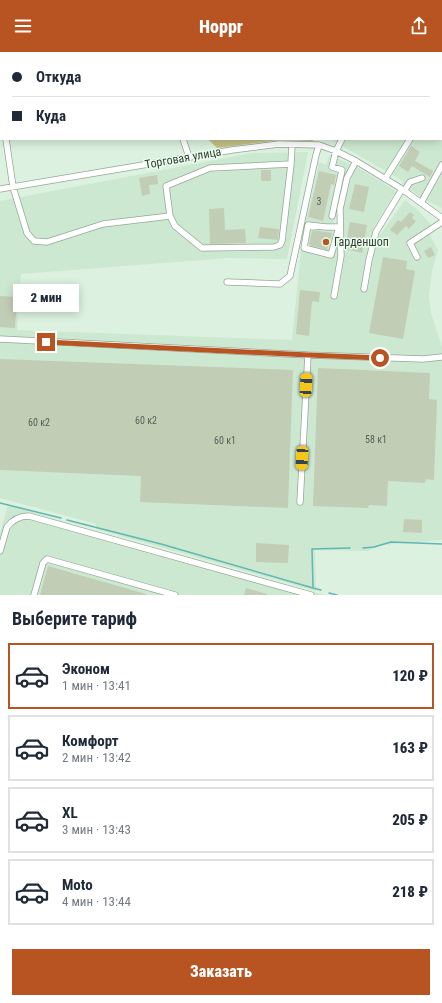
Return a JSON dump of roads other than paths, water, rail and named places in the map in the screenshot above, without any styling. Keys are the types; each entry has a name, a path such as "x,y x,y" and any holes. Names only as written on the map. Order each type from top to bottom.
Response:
{"street":[{"path":"6,140 13,187 27,233 34,241 47,242 103,224 170,216"},
{"path":"183,140 189,157"},
{"path":"227,282 280,284 290,276 316,155 322,146 320,140"},
{"path":"332,216 342,170 332,167 336,150 341,140"},
{"path":"386,178 409,140"},
{"name":"Торговая улица","path":"0,189 232,150 279,144 322,146 336,150 356,160 386,178 442,218"},
{"path":"291,164 210,168 166,186 170,216 175,226 202,248 274,247 280,245 282,241 291,164 292,145"},
{"path":"334,296 341,256 339,227 340,209 347,178 356,160"},
{"path":"421,203 442,165"},
{"path":"364,288 376,232 403,190 410,182 422,178"},
{"path":"417,257 410,243 442,222"},
{"path":"308,225 339,227 331,255 304,248 308,225"},
{"path":"0,339 308,355 423,359 442,357"},
{"path":"300,502 308,355"},
{"path":"0,551 9,524 18,518 29,516 311,595"},
{"path":"34,595 43,563 47,559 175,595"}],"waterway":[{"path":"0,503 61,518"},
{"path":"67,520 161,544 313,588 312,549 350,548"},
{"path":"363,548 374,547 391,542 442,544"},
{"path":"313,588 321,590"},
{"path":"329,593 337,595"}],"place":[{"name":"Гарденшоп","path":"326,242"}]}
